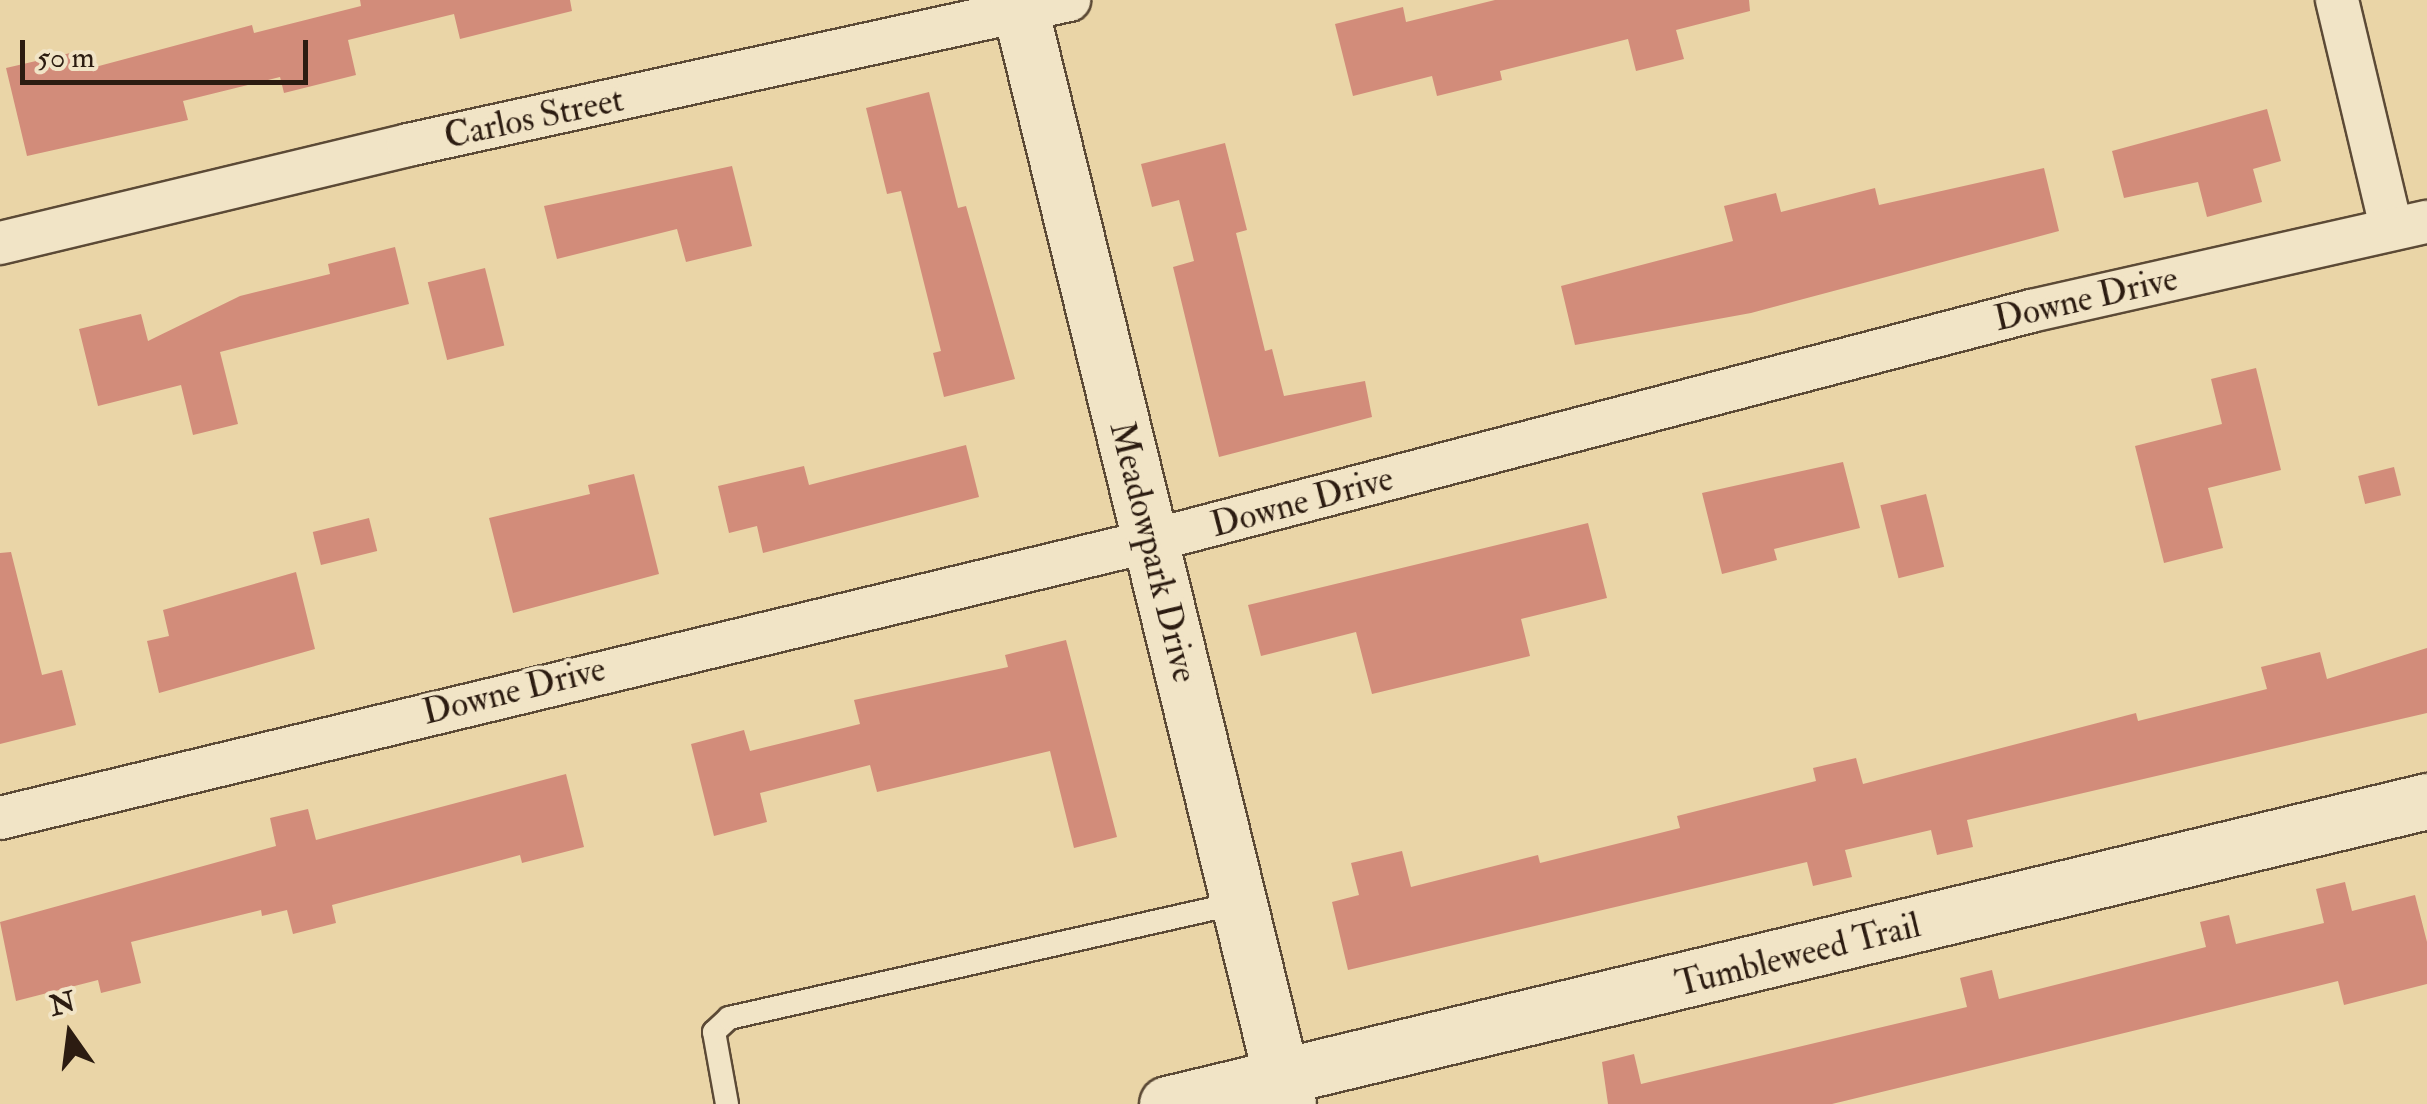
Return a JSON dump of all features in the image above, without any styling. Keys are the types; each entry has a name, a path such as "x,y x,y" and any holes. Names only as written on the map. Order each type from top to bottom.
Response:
{"street":[{"path":"2337,0 2409,225"},
{"name":"Carlos Street","path":"0,243 408,145 1036,4"},
{"name":"Meadowpark Drive","path":"1036,4 1150,542 1284,1088"},
{"name":"Downe Drive","path":"0,818 1150,542 2030,311 2409,225"},
{"name":"Tumbleweed Trail","path":"1168,1104 1284,1088 1479,1033 2427,801"}],"lane":[{"path":"727,1104 714,1032 729,1018 1239,903"}],"building":[{"path":"360,0 570,0 572,11 460,39 454,14 348,40 356,75 284,93 280,77 183,101 188,120 27,156 6,68 79,51 84,70 252,25 254,33 361,6"},
{"path":"1495,0 1749,0 1750,11 1676,30 1684,59 1636,71 1628,39 1500,71 1502,80 1437,96 1432,76 1353,96 1335,24 1403,7 1406,22"},
{"path":"929,92 958,208 966,206 1015,379 944,397 933,353 941,351 901,191 887,194 866,108"},
{"path":"2267,109 2281,161 2253,169 2262,202 2207,217 2198,182 2124,198 2112,151"},
{"path":"1225,143 1247,230 1236,233 1265,351 1272,349 1284,396 1365,381 1372,417 1219,457 1173,267 1194,261 1179,200 1152,207 1141,164"},
{"path":"732,166 752,246 686,262 677,229 557,259 544,206"},
{"path":"2044,168 2059,231 1751,313 1575,345 1561,286 1733,241 1724,206 1776,193 1781,212 1875,188 1879,205"},
{"path":"395,247 409,304 220,352 238,424 193,435 181,385 98,406 79,329 141,314 148,341 240,296 330,274 328,264"},
{"path":"485,268 504,346 447,360 428,282"},
{"path":"2256,368 2281,470 2208,488 2223,548 2164,563 2135,446 2222,424 2211,379"},
{"path":"966,445 979,497 763,553 757,526 729,533 718,486 804,466 809,485"},
{"path":"1843,462 1860,528 1774,549 1777,560 1722,574 1702,493"},
{"path":"2394,467 2401,495 2365,504 2358,476"},
{"path":"634,474 659,574 513,613 489,518 590,494 588,485"},
{"path":"1926,494 1944,567 1899,578 1880,505"},
{"path":"369,518 377,551 321,565 313,532"},
{"path":"1588,523 1607,598 1521,619 1530,656 1372,694 1356,632 1261,656 1248,605"},
{"path":"11,552 42,675 62,670 76,725 0,744 0,553"},
{"path":"296,572 315,649 159,693 147,641 169,636 163,610"},
{"path":"1066,640 1117,837 1074,848 1050,751 877,792 870,765 760,793 767,822 714,836 691,744 744,730 750,751 860,724 854,700 1008,667 1005,655"},
{"path":"2427,648 2427,713 1967,820 1973,847 1937,855 1931,830 1845,850 1852,877 1813,886 1807,862 1348,970 1332,902 1359,895 1351,863 1402,851 1411,887 1538,855 1540,863 1680,828 1677,816 1816,781 1813,768 1856,758 1863,784 2136,713 2138,721 2267,689 2261,667 2320,652 2327,679"},
{"path":"566,774 584,847 522,863 520,855 332,905 336,923 293,934 287,910 262,916 261,910 131,942 141,983 101,993 98,980 16,1001 0,922 276,846 270,818 308,809 316,840"},
{"path":"2345,882 2352,911 2415,895 2427,942 2427,984 2344,1005 2338,981 1832,1104 1608,1104 1602,1062 1634,1054 1641,1084 1967,1007 1960,978 1992,970 1999,999 2206,947 2200,922 2229,915 2236,944 2324,923 2316,889"}]}
